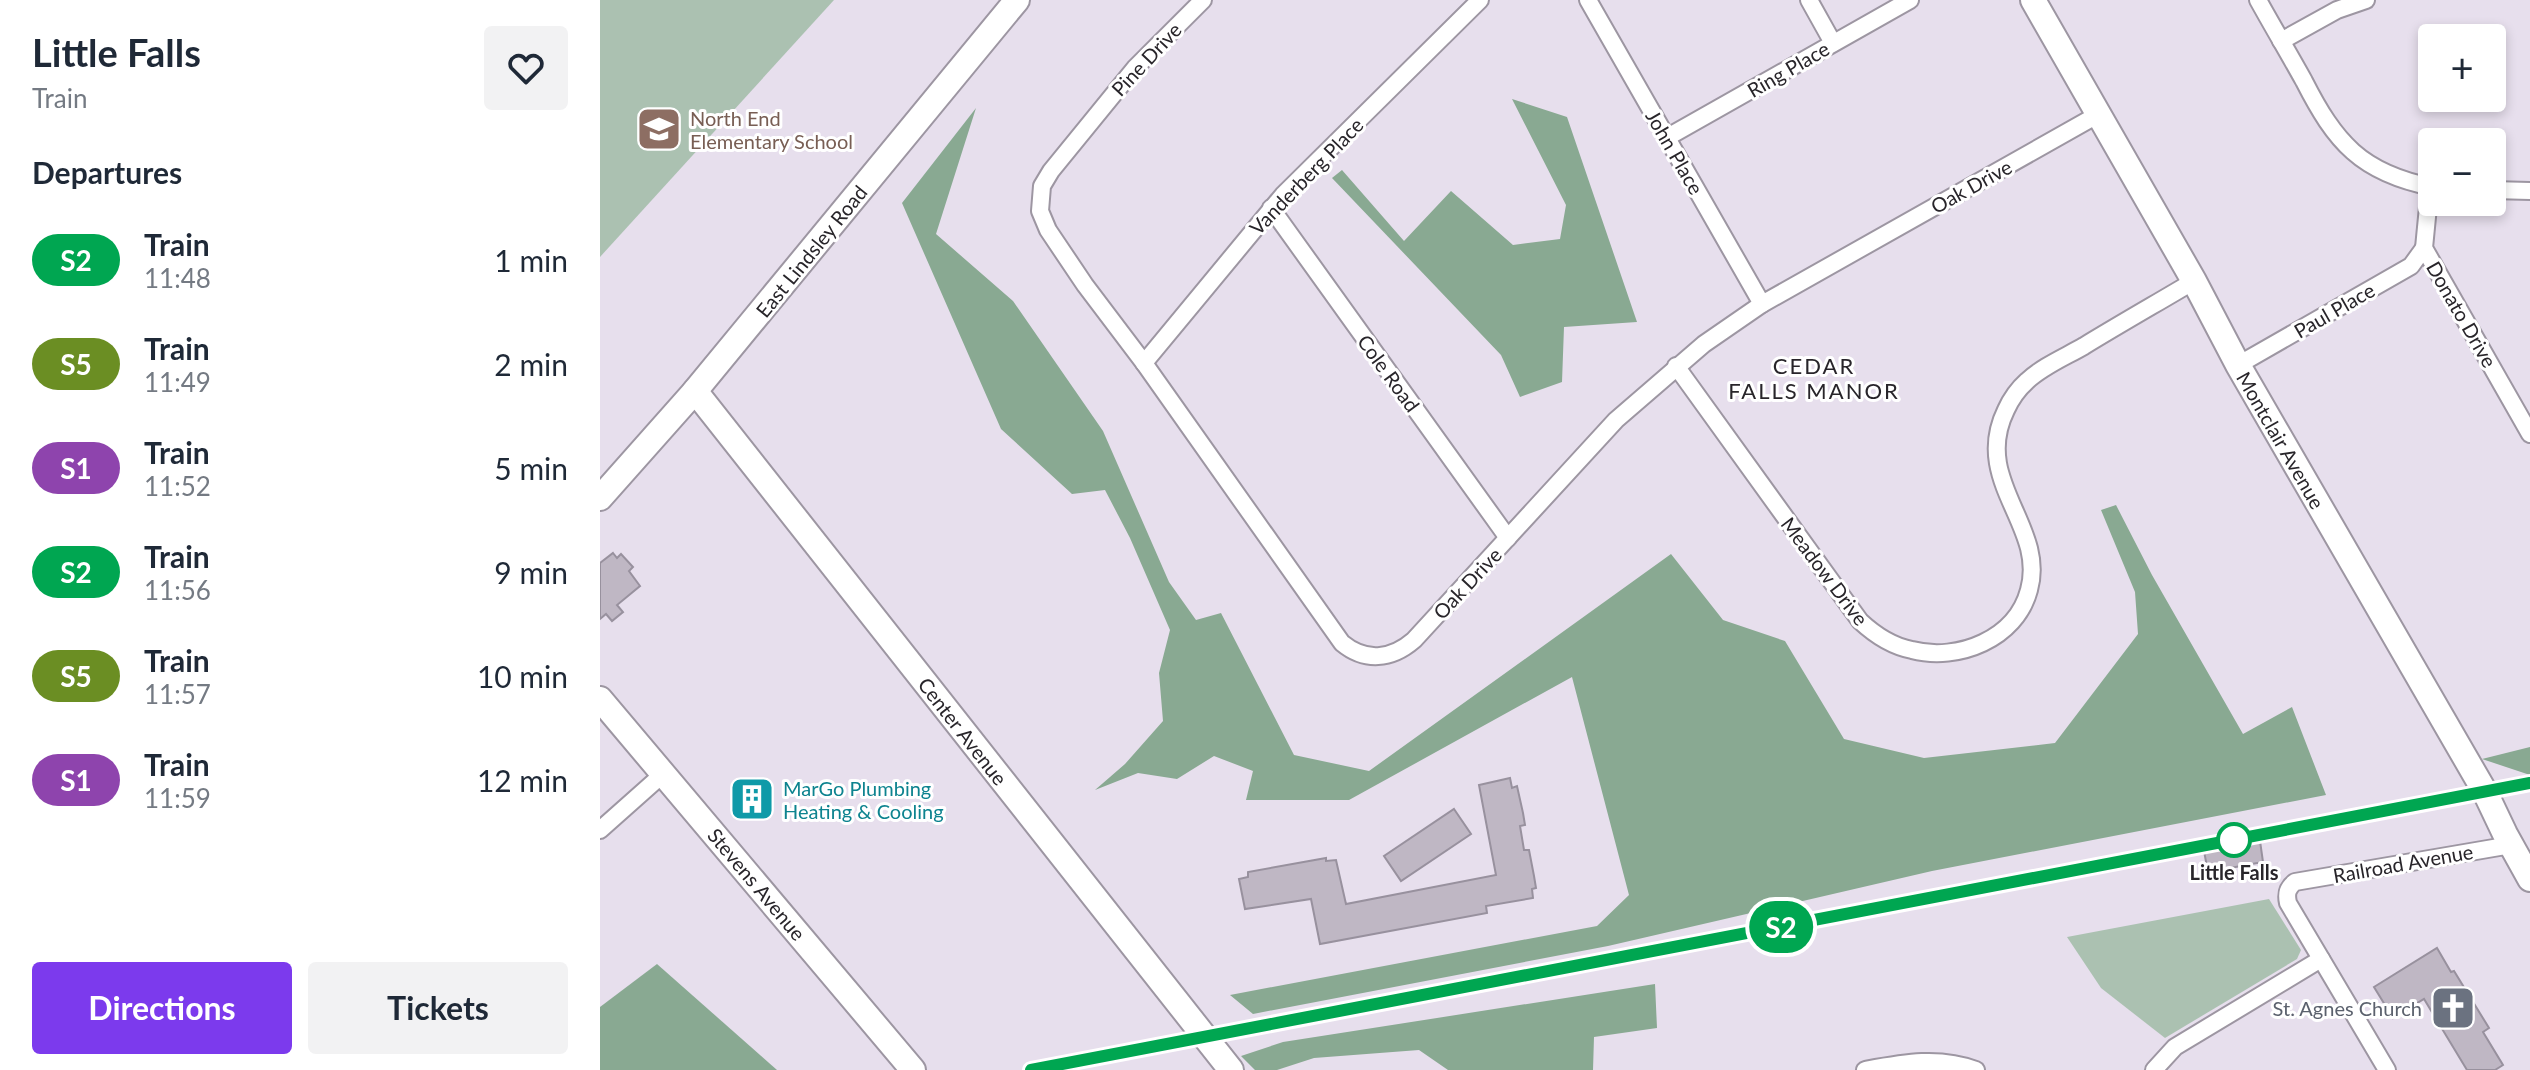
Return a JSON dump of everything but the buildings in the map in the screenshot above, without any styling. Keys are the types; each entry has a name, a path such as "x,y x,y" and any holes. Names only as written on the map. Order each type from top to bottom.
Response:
{"street":[{"name":"East Lindsley Road","path":"600,498 695,391 1017,0"},
{"name":"Pine Drive","path":"1091,119 1135,68 1203,0"},
{"name":"Vanderberg Place","path":"1144,363 1271,208 1480,0"},
{"name":"John Place","path":"1588,0 1762,304"},
{"path":"1809,0 1833,43"},
{"name":"Ring Place","path":"1666,138 1910,0"},
{"name":"Montclair Avenue","path":"2033,0 2194,281 2238,365 2485,792 2530,879"},
{"name":"Donato Drive","path":"2258,0 2316,109 2340,140 2372,165 2418,183"},
{"path":"2281,41 2337,10 2366,0"},
{"name":"Oak Drive","path":"1091,119 1044,181 1040,197 1042,218 1085,285 1144,363 1342,643 1368,656 1388,656 1406,647 1616,420 1676,366 1762,304 2099,114"},
{"path":"2506,190 2530,191"},
{"name":"Cole Road","path":"1271,208 1508,538"},
{"name":"Donato Drive","path":"2428,216 2424,248 2530,434"},
{"name":"Paul Place","path":"2238,365 2411,266 2424,248"},
{"name":"Meadow Drive","path":"1676,366 1860,621 1884,640 1912,651 1959,651 2002,631 2019,612 2029,589 2032,567 2028,545 1997,464 2001,420 2012,399 2038,373 2194,281"},
{"name":"Center Avenue","path":"695,391 1231,1070"},
{"name":"Stevens Avenue","path":"600,699 913,1070"},
{"path":"600,830 663,774"},
{"name":"Railroad Avenue","path":"2321,959 2288,903 2288,890 2295,882 2511,845"},
{"path":"2154,1070 2175,1047 2321,959 2387,1070"},
{"path":"1865,1070 1927,1061 1947,1062 1976,1070"}],"green space":[{"name":"North End Elementary School","path":"600,0 834,0 600,257"},
{"path":"1512,99 1567,117 1637,322 1564,327 1562,382 1520,397 1501,355 1332,178 1342,170 1404,241 1451,191 1513,245 1560,239 1566,205"},
{"path":"976,108 936,234 1013,301 1103,431 1169,582 1196,620 1221,613 1294,755 1369,771 1671,554 1723,620 1785,641 1844,739 1924,758 2055,743 2138,634 2135,592 2101,510 2116,505 2152,575 2243,734 2292,707 2326,795 1932,871 1608,946 1253,1014 1230,995 1597,926 1629,895 1572,677 1349,800 1246,800 1253,771 1214,756 1177,779 1138,773 1095,790 1125,764 1163,721 1159,673 1170,630 1130,538 1105,490 1072,494 1001,429 902,203"},
{"path":"2530,747 2530,775 2482,759"},
{"path":"2269,899 2301,950 2297,959 2165,1038 2101,988 2067,937"},
{"path":"657,964 777,1070 600,1070 600,1007"},
{"path":"1655,984 1657,1028 1594,1037 1593,1070 1448,1070 1419,1050 1314,1058 1277,1070 1255,1070 1241,1056 1283,1042"}],"railway":[{"path":"1031,1070 2530,783"}],"train":[{"name":"S2","path":"1031,1070 2530,783"}],"place":[{"name":"North End Elementary School","path":"659,129"},
{"name":"MarGo Plumbing Heating & Cooling","path":"752,799"},
{"name":"Little Falls","path":"2234,840"},
{"name":"St. Agnes Church","path":"2453,1008"}],"district":[{"name":"CEDAR FALLS MANOR","path":"1814,378"}]}
